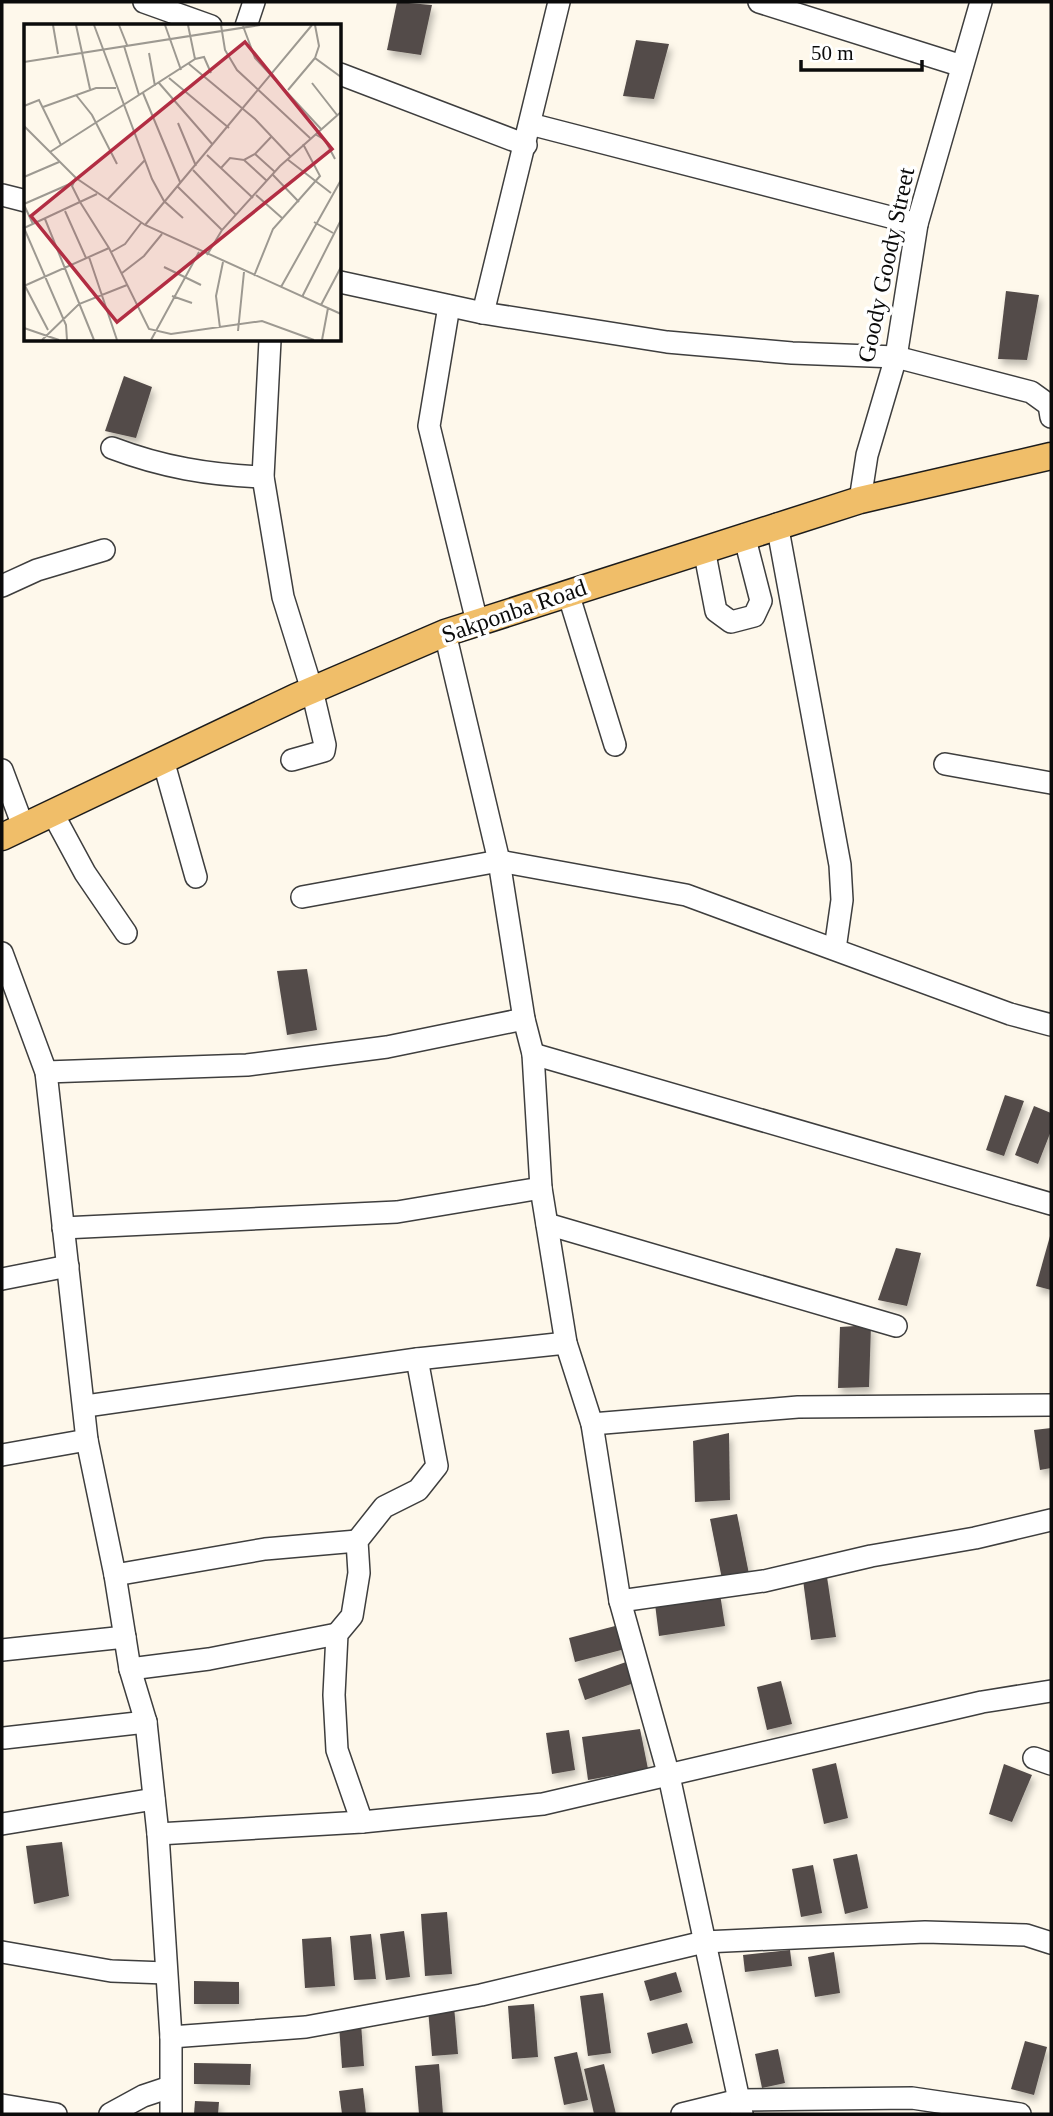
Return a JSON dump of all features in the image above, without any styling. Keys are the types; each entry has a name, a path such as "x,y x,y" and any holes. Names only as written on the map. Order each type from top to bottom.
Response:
{"main road":[{"name":"Sakponba Road","path":"13,832 312,690 445,633 777,524 860,500 1051,456"}],"street":[{"path":"144,2 205,24"},
{"path":"247,24 254,2"},
{"path":"483,313 559,2"},
{"path":"759,2 962,66"},
{"name":"Goody Goody Street","path":"860,500 867,455 896,357 917,224 981,2"},
{"path":"341,75 526,145"},
{"path":"530,124 917,224"},
{"path":"2,195 24,200"},
{"path":"341,282 483,313 667,342 792,353 896,357 1031,392 1050,403"},
{"path":"449,306 429,426 478,622"},
{"path":"270,341 263,477 283,597 312,690 324,751 292,760"},
{"path":"112,448 151,463 188,471 263,477"},
{"path":"777,524 840,864 842,900 835,949"},
{"path":"704,549 716,611 731,622 754,616 761,601 744,535"},
{"path":"2,586 37,570 104,550"},
{"path":"568,593 615,745"},
{"path":"445,633 499,862 524,1019 533,1054 541,1188 566,1343 592,1424 620,1601 669,1776 740,2107"},
{"path":"163,760 196,877"},
{"path":"945,764 1051,783"},
{"path":"2,770 13,832"},
{"path":"52,812 85,873 126,933"},
{"path":"302,897 499,862 686,895 1010,1014 1051,1025"},
{"path":"2,953 46,1072 86,1406 87,1440 131,1669 146,1722 158,1834 171,2037 171,2114"},
{"path":"46,1072 247,1065 387,1046 524,1019"},
{"path":"533,1054 1051,1204"},
{"path":"63,1228 397,1212 541,1188"},
{"path":"547,1224 896,1326"},
{"path":"2,1279 68,1266"},
{"path":"86,1406 417,1359 566,1343"},
{"path":"362,1822 337,1750 334,1695 338,1634 352,1616 359,1573 357,1541 384,1507 418,1490 437,1466 417,1359"},
{"path":"592,1424 798,1407 1051,1405"},
{"path":"2,1455 87,1440"},
{"path":"620,1601 764,1581 871,1556 975,1538 1051,1520"},
{"path":"115,1575 265,1549 357,1541"},
{"path":"131,1669 209,1659 338,1634"},
{"path":"2,1650 125,1637"},
{"path":"158,1834 362,1822 543,1804 982,1702 1051,1691"},
{"path":"4,1738 146,1722"},
{"path":"2,1824 153,1800"},
{"path":"171,2037 306,2027 481,1995 704,1942 925,1932 1026,1935 1051,1943"},
{"path":"2,1952 111,1971 166,1973"},
{"path":"110,2114 143,2096 170,2087"},
{"path":"682,2114 740,2107 912,2098 1020,2114"},
{"path":"2,2105 55,2114"}],"building":[{"path":"397,2 432,5 421,55 387,50"},
{"path":"636,40 669,44 654,99 623,96"},
{"path":"1006,291 1039,295 1027,360 998,359"},
{"path":"124,376 152,387 136,438 105,431"},
{"path":"307,969 317,1030 287,1035 277,971"},
{"path":"1005,1095 1024,1101 1004,1156 986,1150"},
{"path":"1034,1106 1051,1113 1051,1131 1038,1164 1015,1155"},
{"path":"1051,1236 1051,1290 1036,1286"},
{"path":"896,1248 921,1253 907,1306 878,1300"},
{"path":"871,1325 869,1387 838,1388 840,1327"},
{"path":"1051,1428 1051,1468 1040,1470 1034,1430"},
{"path":"729,1433 730,1500 695,1502 693,1441"},
{"path":"737,1514 749,1574 722,1579 710,1519"},
{"path":"827,1577 836,1637 811,1640 803,1580"},
{"path":"720,1594 725,1626 659,1636 655,1604"},
{"path":"619,1625 625,1649 575,1662 569,1638"},
{"path":"626,1662 634,1683 585,1700 578,1679"},
{"path":"781,1681 792,1724 767,1730 757,1687"},
{"path":"640,1729 648,1769 588,1780 582,1737"},
{"path":"569,1730 575,1770 552,1774 546,1733"},
{"path":"836,1763 848,1818 824,1824 812,1769"},
{"path":"1004,1764 1032,1775 1012,1822 989,1814"},
{"path":"62,1842 69,1896 34,1904 26,1846"},
{"path":"857,1854 868,1908 845,1914 833,1859"},
{"path":"813,1865 822,1913 801,1917 792,1869"},
{"path":"447,1912 452,1974 425,1976 421,1914"},
{"path":"404,1931 410,1977 386,1980 380,1934"},
{"path":"371,1934 376,1979 354,1980 350,1936"},
{"path":"331,1937 335,1986 305,1988 302,1939"},
{"path":"790,1950 792,1966 745,1972 743,1955"},
{"path":"834,1952 840,1993 815,1997 808,1957"},
{"path":"676,1972 682,1992 650,2001 644,1981"},
{"path":"194,1981 239,1982 239,2004 194,2004"},
{"path":"603,1993 611,2053 588,2056 580,1996"},
{"path":"534,2004 538,2057 512,2059 508,2006"},
{"path":"454,2006 458,2054 432,2056 428,2009"},
{"path":"361,2023 364,2066 342,2068 339,2025"},
{"path":"687,2023 693,2043 652,2054 647,2033"},
{"path":"1025,2041 1047,2047 1034,2095 1011,2089"},
{"path":"778,2049 785,2083 762,2088 755,2054"},
{"path":"577,2052 588,2100 564,2105 554,2057"},
{"path":"194,2063 251,2064 250,2085 194,2084"},
{"path":"439,2064 443,2114 419,2114 415,2066"},
{"path":"604,2064 616,2114 594,2114 584,2069"},
{"path":"363,2088 366,2114 342,2114 339,2091"},
{"path":"195,2101 219,2102 218,2114 194,2114"}]}
